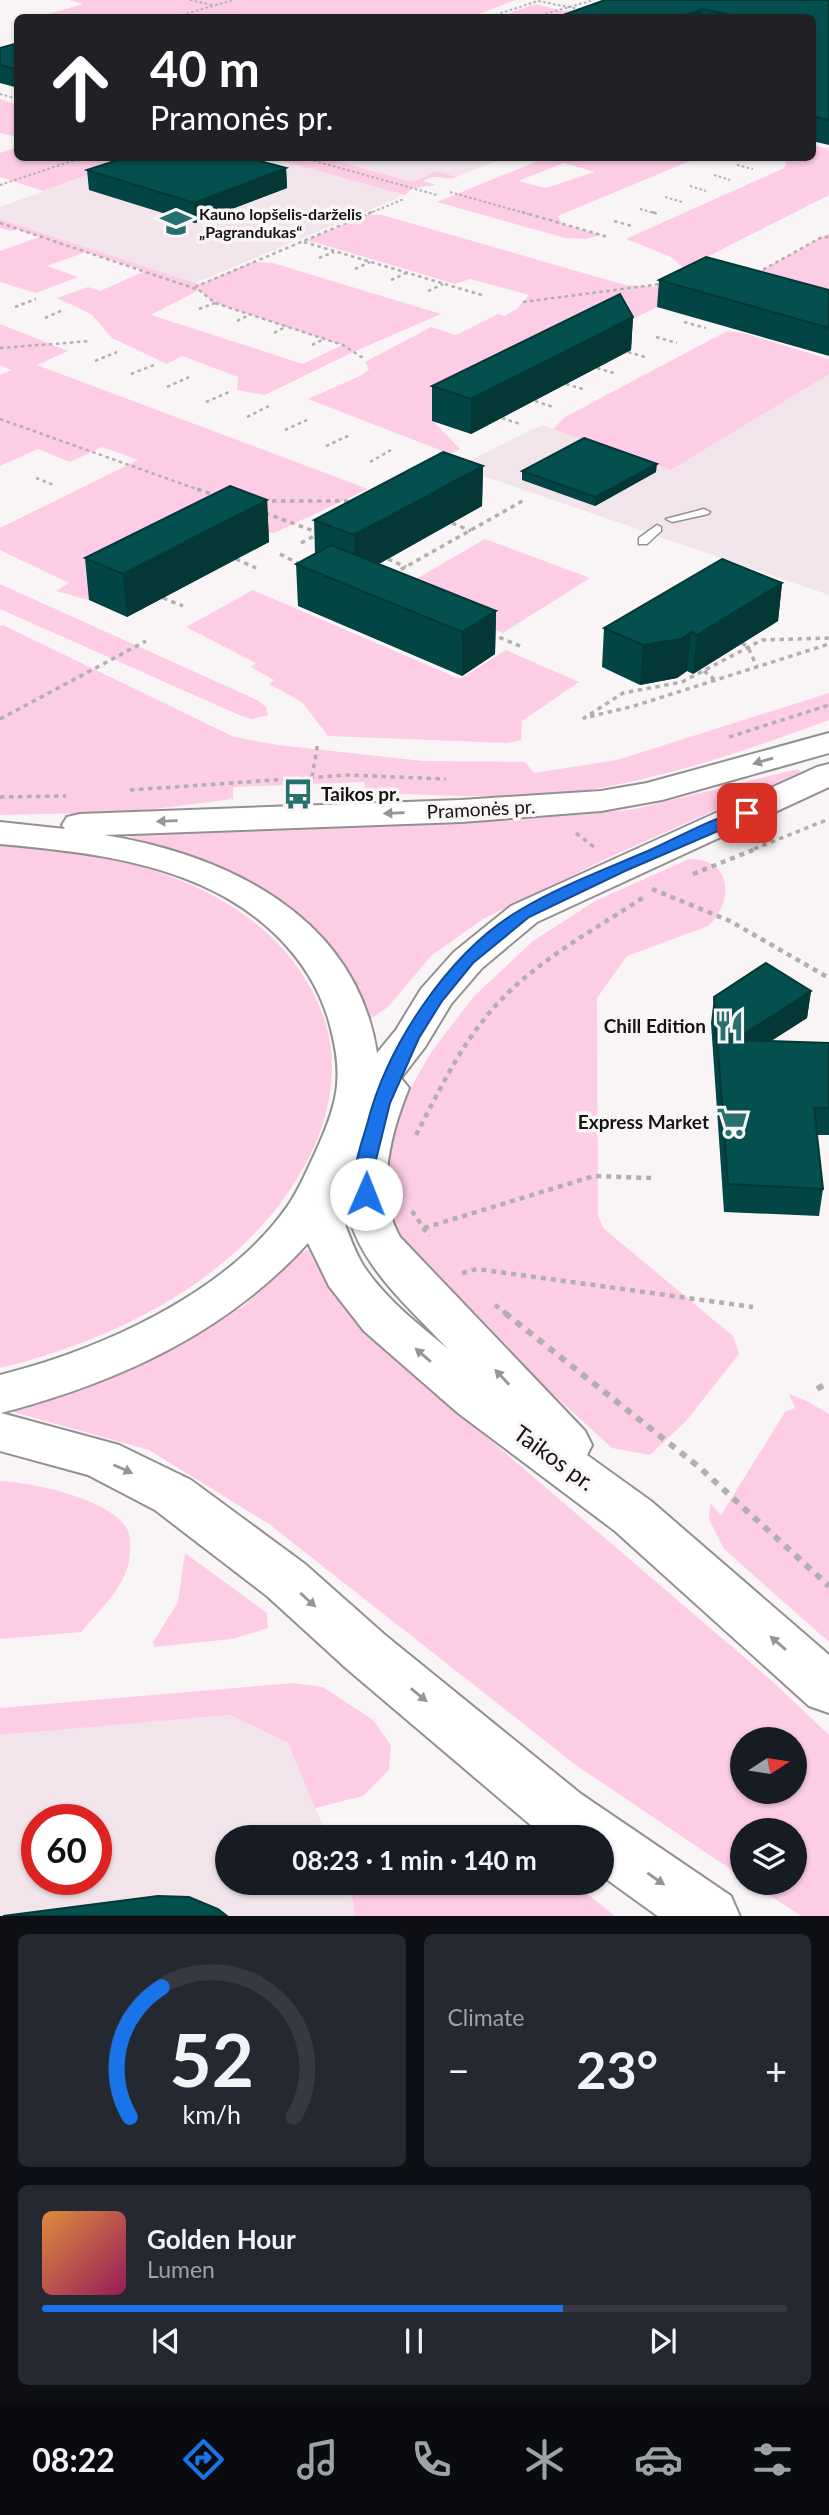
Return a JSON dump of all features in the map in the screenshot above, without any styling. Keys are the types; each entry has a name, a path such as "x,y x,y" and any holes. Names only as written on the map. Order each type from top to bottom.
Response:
{"main road":[{"name":"Pramonės pr.","path":"0,833 138,822 546,806 650,793 829,743"},
{"path":"633,1516 409,1278 377,1237 369,1216 364,1172 381,1103 411,1038 435,998 468,960 524,914 620,868 702,835 829,774"},
{"path":"0,833 89,841 157,856 218,880 271,911 314,951 343,998 358,1050 356,1107"},
{"path":"0,1394 106,1361 181,1323 245,1278 295,1229 315,1201 356,1107 411,1038"},
{"name":"Taikos pr.","path":"315,1201 323,1227 345,1274 382,1319 475,1400 633,1516 829,1689"},
{"path":"0,1432 101,1459 173,1495 286,1580 366,1652 578,1825"},
{"path":"0,1442 59,1447"},
{"path":"614,1850 710,1916"}],"lane":[{"path":"672,519 704,512"},
{"path":"643,541 657,529"}],"path":[{"path":"190,0 212,6"},
{"path":"185,14 233,0"},
{"path":"542,14 594,0"},
{"path":"498,14 538,1 596,12"},
{"path":"1,184 72,161"},
{"path":"315,161 437,195"},
{"path":"737,165 753,169"},
{"path":"713,175 730,180"},
{"path":"690,186 706,191"},
{"path":"450,192 608,237"},
{"path":"665,198 682,202"},
{"path":"193,287 404,199"},
{"path":"640,209 658,214"},
{"path":"614,221 632,226"},
{"path":"0,223 193,287 215,303 343,345 363,358"},
{"path":"750,277 822,237 829,237"},
{"path":"303,242 485,296"},
{"path":"318,258 335,251"},
{"path":"355,269 371,262"},
{"path":"391,280 407,273"},
{"path":"428,291 443,284"},
{"path":"523,302 665,284"},
{"path":"15,307 36,299"},
{"path":"199,309 215,303"},
{"path":"45,318 63,310"},
{"path":"237,321 251,314"},
{"path":"684,323 706,328"},
{"path":"274,333 287,327"},
{"path":"656,337 677,343"},
{"path":"312,345 324,339"},
{"path":"0,348 91,341"},
{"path":"95,361 117,352"},
{"path":"628,352 648,358"},
{"path":"131,374 154,365"},
{"path":"597,368 617,374"},
{"path":"167,387 189,377"},
{"path":"566,384 586,390"},
{"path":"206,402 229,391"},
{"path":"534,401 553,407"},
{"path":"247,417 269,406"},
{"path":"502,418 520,424"},
{"path":"0,419 228,500"},
{"path":"285,430 307,419"},
{"path":"327,446 350,435"},
{"path":"370,462 391,450"},
{"path":"36,478 54,485"},
{"path":"383,579 526,499"},
{"path":"253,501 362,501"},
{"path":"262,512 320,533 301,543"},
{"path":"452,523 471,531"},
{"path":"280,554 304,567"},
{"path":"236,559 256,568"},
{"path":"388,559 407,567"},
{"path":"163,598 183,606"},
{"path":"486,632 522,647"},
{"path":"829,638 762,640 682,682 623,693 584,718 634,706 829,644"},
{"path":"0,719 146,641"},
{"path":"742,643 748,647 757,667"},
{"path":"704,671 715,680"},
{"path":"677,678 682,682"},
{"path":"722,740 829,705"},
{"path":"312,777 318,742"},
{"path":"129,790 192,782 394,774 453,779"},
{"path":"0,797 76,796"},
{"path":"546,806 620,868 654,890 730,921 829,978"},
{"path":"690,876 829,819"},
{"path":"412,1147 458,1054 497,1003 545,961 654,890 666,885"},
{"path":"424,1228 594,1176 651,1178"},
{"path":"408,1205 437,1247"},
{"path":"468,1283 457,1275 477,1269 753,1307"},
{"path":"489,1300 699,1467 829,1586"},
{"path":"817,1389 829,1382"}],"shaded area":[{"path":"69,0 515,0 478,14 48,14 83,4"},
{"path":"535,4 563,11 583,9 605,14 506,14"},
{"path":"0,99 14,104 14,136 0,133"},
{"path":"816,146 829,149 829,195 703,259 688,272 671,257 626,239 784,168 786,162 816,161"},
{"path":"14,148 14,161 127,161 43,191 0,177 0,153"},
{"name":"Kauno lopšelis-darželis „Pagrandukas“","path":"127,161 282,161 401,194 396,199 195,283 0,219 0,207"},
{"path":"282,161 337,161 413,182 436,171 457,177 429,178 423,181 436,185 413,188 405,195"},
{"path":"337,161 497,161 457,177 436,171 413,182"},
{"path":"538,161 690,161 558,216 562,224 601,235 586,239 565,238 437,202","holes":["564,163 595,172 546,188 518,181"]},
{"path":"366,215 382,215 625,285 692,289 433,421 460,449 450,454 308,399 362,375 369,369 365,362 431,327 456,335 498,314 504,316 517,309 529,295 470,279 455,284 307,240"},
{"path":"0,219 201,284 253,262 273,263 441,314 353,352 265,395 237,390 238,377 182,356 167,364 112,338 91,314 57,298 88,287 100,291 145,271 86,252 47,266 78,277 36,293 0,282 0,251 39,237 17,229 11,231 0,228","holes":["199,290 215,303 342,345 303,364 151,315"]},
{"path":"829,234 829,302 750,277 822,237"},
{"path":"0,324 68,351 37,365 368,489 274,533 232,527 89,600 56,591 69,583 0,550 0,528 138,460 102,447 70,462 38,449 0,466 0,375 11,370 0,365"},
{"path":"727,331 743,333 829,359 829,374 671,470 553,429 565,417"},
{"path":"829,374 829,595 457,467 542,425 671,470"},
{"path":"485,539 590,578 503,633 397,590"},
{"path":"0,584 257,700 266,707 268,715 252,719 239,715 0,609"},
{"path":"253,590 460,679 506,650 579,682 522,721 521,740 508,743 328,736 302,702 269,684 274,680 251,667 256,663 186,627"},
{"path":"3,625 234,737 278,745 423,761 525,762 534,773 617,760 829,693 829,720 703,763 605,787 548,795 497,797 367,793 364,782 233,787 233,799 130,812 0,815 0,626"},
{"path":"797,769 801,772 614,855 483,919 431,956 388,1007 370,1019 354,984 323,937 273,899 233,872 126,835 176,830 588,814 635,809"},
{"path":"0,846 58,849 115,859 171,876 241,912 286,953 309,986 326,1024 332,1071 325,1118 314,1147 290,1190 259,1229 223,1263 183,1292 140,1317 94,1338 0,1368"},
{"path":"689,859 703,861 721,873 725,894 717,916 708,926 627,956 597,998 598,1215 603,1228 733,1336 739,1354 686,1421 650,1455 612,1448 415,1269 386,1215 383,1165 398,1110 432,1051 474,996 533,941 595,901"},
{"path":"309,1250 320,1272 378,1344 773,1682 829,1735 829,1916 801,1916 769,1895 807,1895 807,1818 730,1818 730,1869 577,1766 269,1524 149,1450 6,1410 73,1392 156,1357 244,1306 297,1253"},
{"path":"789,1394 829,1414 829,1642 724,1549 709,1519 710,1503 721,1515 785,1412 795,1408"},
{"path":"0,1481 52,1489 92,1503 122,1522 129,1534 129,1561 122,1581 81,1632 0,1639"},
{"path":"185,1553 267,1613 268,1628 232,1639 154,1647 153,1642 178,1602"},
{"path":"293,1683 323,1687 373,1720 391,1745 389,1770 363,1796 315,1808 288,1743 230,1715 0,1735 0,1708"},
{"path":"230,1715 288,1743 323,1825 215,1825 215,1895 351,1895 355,1916 0,1916 0,1735"},
{"path":"351,1895 589,1895 615,1916 355,1916"}],"building":[{"path":"605,0 829,0 829,120 816,117 816,14 726,14 702,9 689,14 566,14"},
{"path":"14,44 14,69 0,65 0,48"},
{"path":"115,161 259,161 286,168 194,203 87,170"},
{"path":"706,257 829,290 829,328 659,280"},
{"path":"620,294 633,317 471,399 432,386"},
{"path":"584,438 657,464 595,497 522,471"},
{"path":"443,452 483,466 354,535 314,520"},
{"path":"230,486 267,500 123,574 85,558"},
{"path":"331,545 496,611 462,632 296,564"},
{"path":"722,559 782,583 697,635 691,632 681,639 643,645 604,628"},
{"path":"766,963 811,991 735,1040 829,1043 829,1108 814,1108 823,1189 728,1184 714,997"},
{"path":"158,1896 189,1897 218,1909 227,1916 3,1916"}],"place":[{"name":"Kauno lopšelis-darželis „Pagrandukas“","path":"176,223"},
{"name":"Taikos pr.","path":"298,794"},
{"name":"Chill Edition","path":"729,1026"},
{"name":"Express Market","path":"732,1122"}],"route":[{"path":"366,1194 364,1172 381,1103 411,1038 435,998 468,960 524,914 620,868 702,835 747,813"}]}
